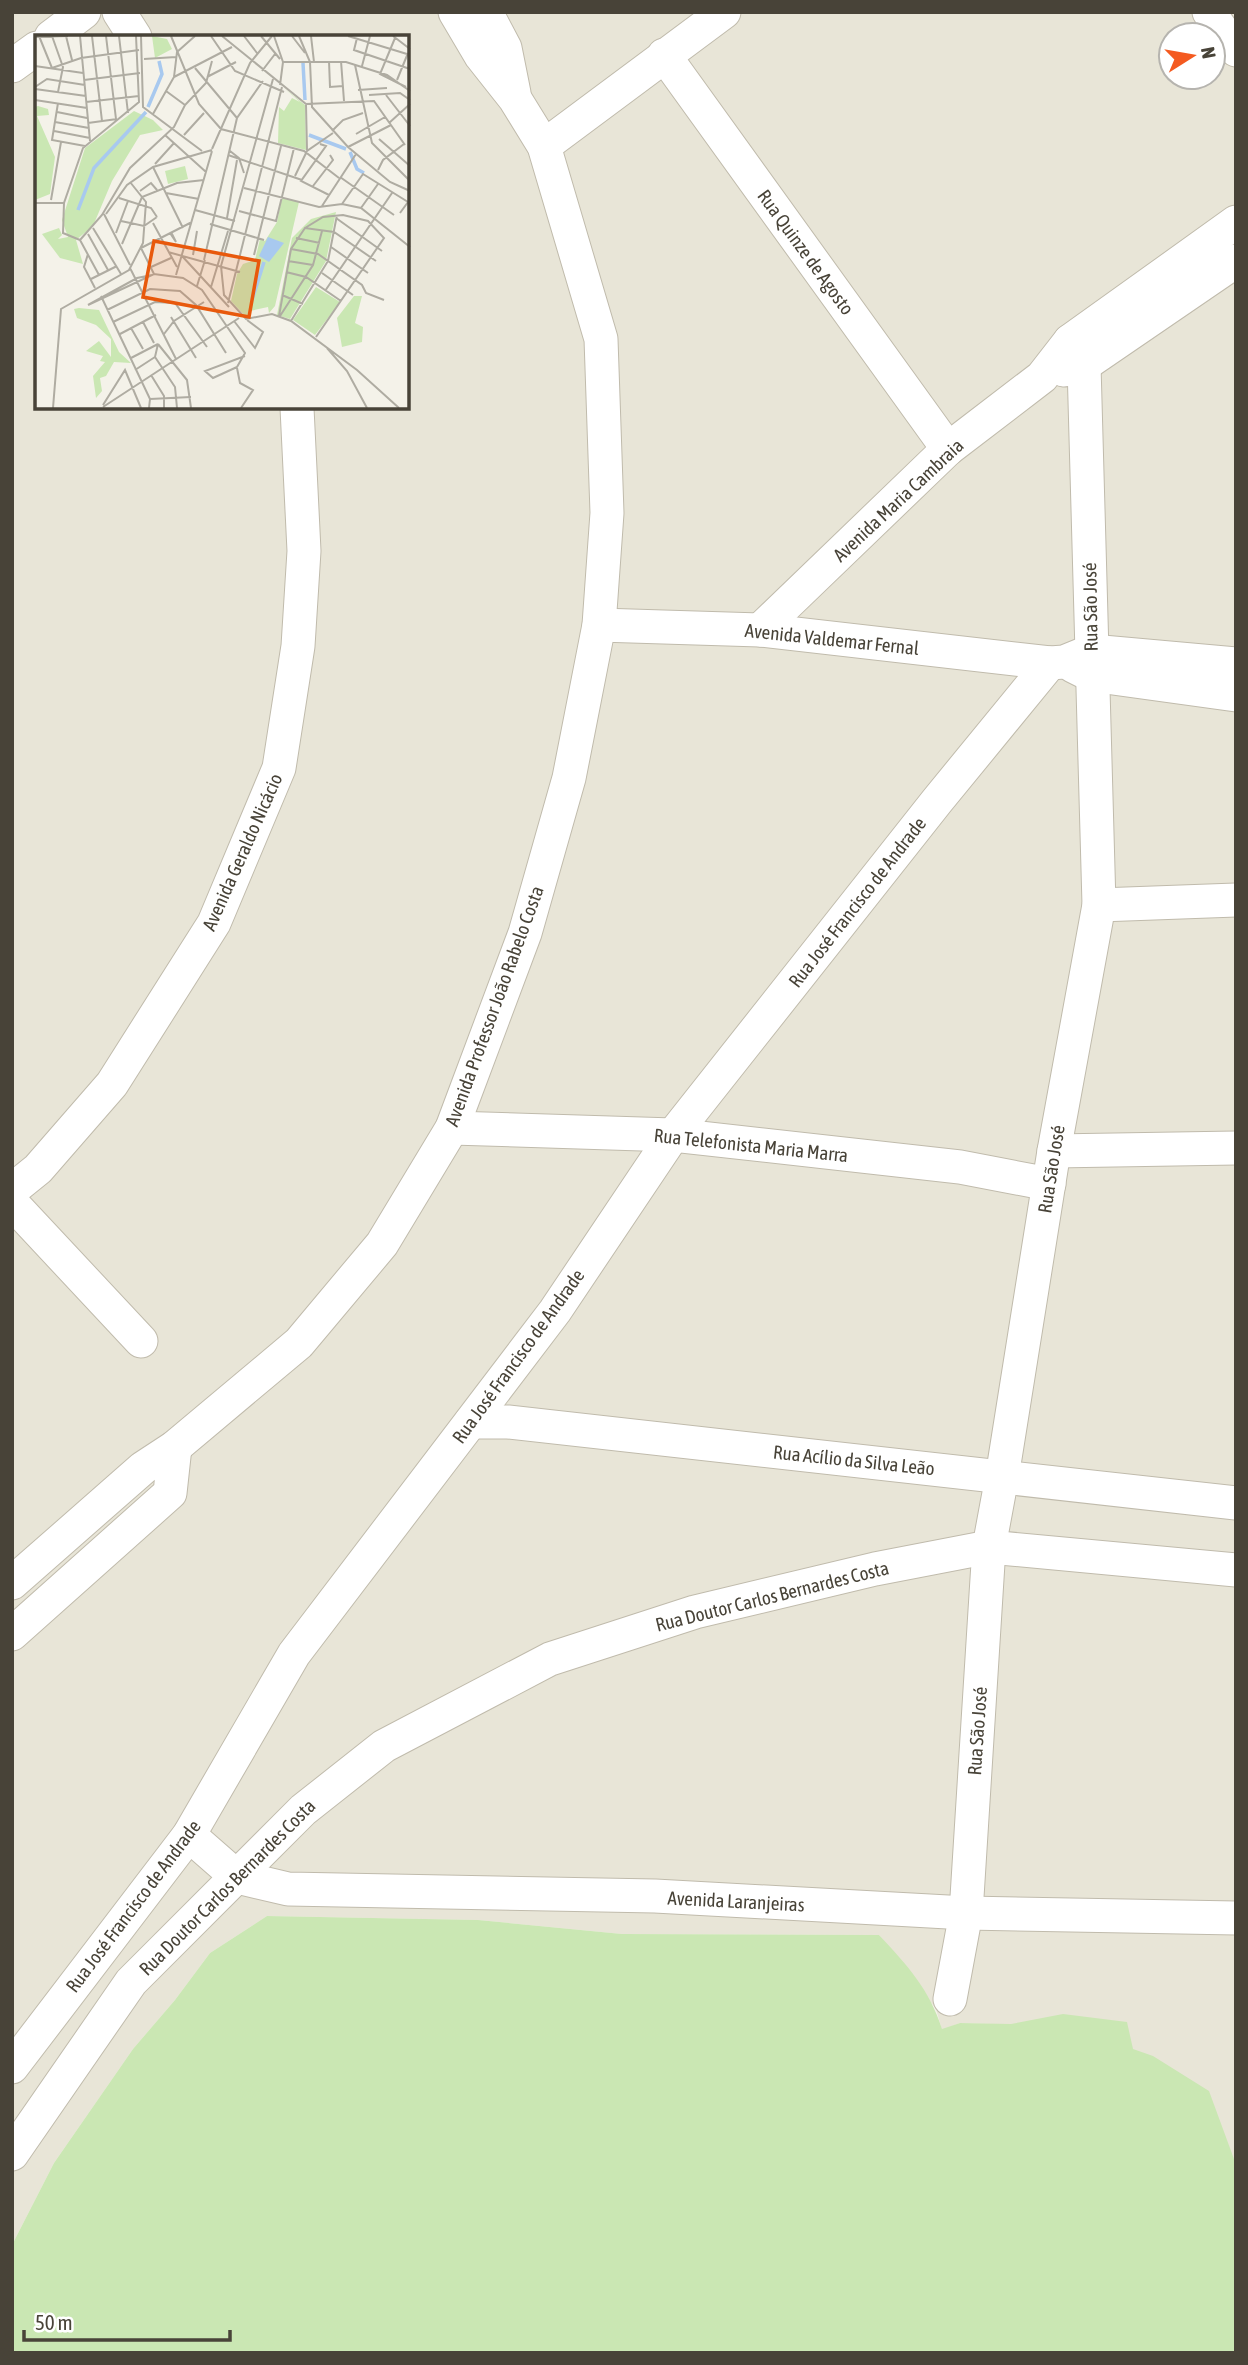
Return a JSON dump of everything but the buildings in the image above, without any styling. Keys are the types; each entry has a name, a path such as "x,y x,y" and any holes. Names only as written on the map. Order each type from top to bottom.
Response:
{"street":[{"path":"54,35 84,12"},
{"path":"119,12 134,35"},
{"name":"Avenida Professor João Rabelo Costa","path":"22,1574 143,1468 175,1447 299,1343 382,1244 452,1128 524,933 569,778 599,625 607,513 601,339 544,146 515,99 481,56 454,12"},
{"name":"Avenida Professor João Rabelo Costa","path":"486,12 505,48 515,99"},
{"path":"544,146 724,12"},
{"path":"1209,12 1236,50"},
{"path":"12,66 35,49"},
{"name":"Rua Quinze de Agosto","path":"664,55 948,449"},
{"name":"Avenida Maria Cambraia","path":"1077,353 1236,222"},
{"name":"Avenida Maria Cambraia","path":"760,630 948,449 1077,353 1236,261"},
{"name":"Rua São José","path":"950,1999 966,1913 989,1547 1054,1151 1099,905 1074,663 1077,353"},
{"name":"Avenida Geraldo Nicácio","path":"12,1190 38,1169 112,1084 214,923 279,768 298,646 304,551 297,410"},
{"name":"Avenida Valdemar Fernal","path":"599,625 760,630 1074,663 1236,695"},
{"name":"Avenida Valdemar Fernal","path":"1074,663 1236,664"},
{"name":"Rua José Francisco de Andrade","path":"12,2067 189,1836 294,1654 555,1311 673,1135 937,801 1074,663"},
{"path":"1099,905 1236,900"},
{"name":"Rua Telefonista Maria Marra","path":"452,1128 673,1135 960,1167 1049,1184"},
{"path":"1054,1151 1236,1148"},
{"path":"12,1203 141,1341"},
{"name":"Rua Acílio da Silva Leão","path":"471,1422 508,1422 1236,1503"},
{"path":"12,1634 170,1493 175,1447"},
{"name":"Rua Doutor Carlos Bernardes Costa","path":"12,2154 131,1982 303,1810 384,1746 550,1659 695,1612 875,1569 989,1547 1236,1570"},
{"path":"22,1574 57,1593"},
{"path":"189,1836 237,1877"},
{"name":"Avenida Laranjeiras","path":"237,1877 288,1889 654,1896 966,1913 1236,1918"}],"shaded area":[{"path":"12,12 1236,12 1236,2165 1234,2159 1031,2025 960,2023 942,2030 936,2009 879,1935 622,1934 478,1920 267,1916 210,1953 175,2000 133,2049 54,2163 12,2245"}],"green space":[{"path":"267,1916 478,1920 622,1934 879,1935 917,1979 931,2002 942,2029 960,2023 1011,2024 1063,2014 1127,2022 1133,2049 1153,2056 1209,2091 1234,2159 1236,2353 12,2353 12,2245 54,2163 133,2049 175,2000 210,1953"}]}
